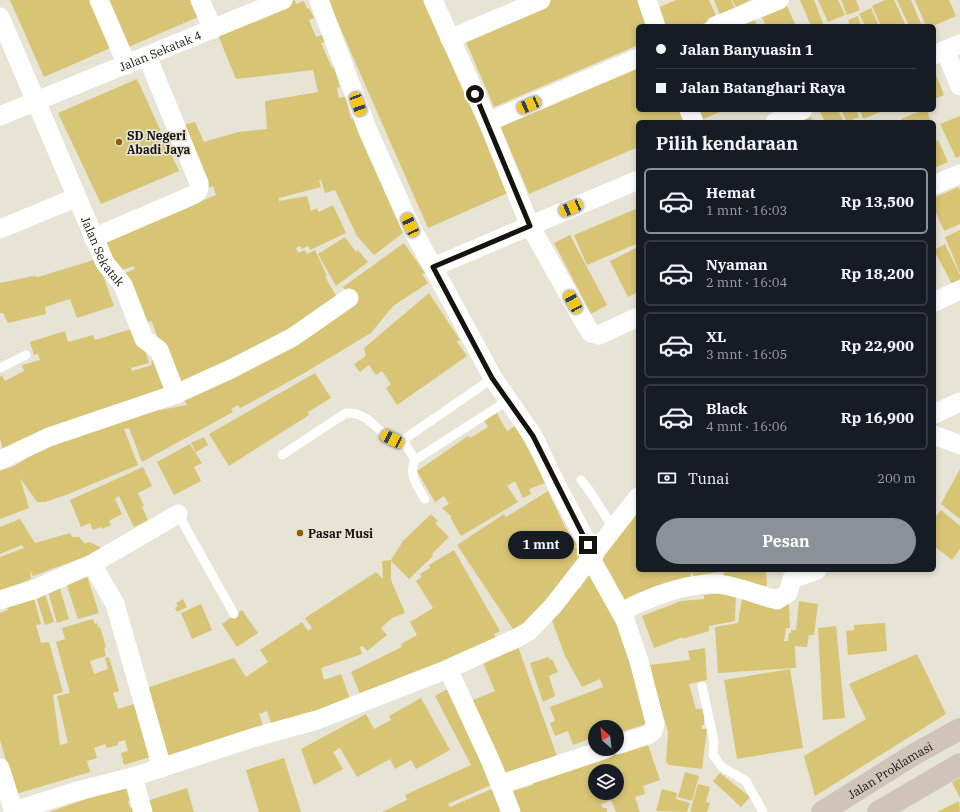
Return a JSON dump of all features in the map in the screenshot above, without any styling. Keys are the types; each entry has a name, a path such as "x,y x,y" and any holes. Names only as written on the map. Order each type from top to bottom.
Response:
{"street":[{"path":"99,0 127,65"},
{"path":"200,0 213,30"},
{"name":"Jalan Sekatak 4","path":"36,102 283,0"},
{"path":"319,0 368,131 410,225 492,378 533,436 592,558 621,612 639,661 655,723 654,731 648,735 624,743"},
{"path":"434,0 488,122 530,226 591,333 599,335 636,318"},
{"path":"450,39 541,0"},
{"path":"647,0 655,24"},
{"path":"720,24 779,0"},
{"name":"Jalan Sekatak","path":"0,17 75,198 107,268 123,285 144,339 159,350 176,394"},
{"path":"946,49 960,86"},
{"path":"94,238 196,194 200,189 199,183 148,56"},
{"path":"488,122 636,59"},
{"path":"0,116 36,102"},
{"path":"780,120 798,112"},
{"path":"936,184 960,174"},
{"path":"433,267 636,181"},
{"path":"0,229 75,198"},
{"path":"936,301 960,290"},
{"path":"0,460 76,427 176,394 232,369 282,344 349,298"},
{"path":"936,413 960,402"},
{"path":"936,437 960,445"},
{"path":"0,768 14,811 74,792 133,777 252,738 317,720 448,670 529,631 553,606 636,501"},
{"path":"0,600 33,590 92,564 178,514"},
{"path":"92,564 114,604 162,768"},
{"path":"621,612 637,604 664,594 692,587 718,584 777,600 788,593 792,580 812,572"},
{"path":"448,670 501,784 510,812"},
{"name":"Jalan Proklamasi","path":"822,812 914,755 960,730"},
{"path":"501,784 588,755"},
{"path":"914,755 929,781"},
{"path":"878,812 960,764"},
{"path":"133,777 143,812"}],"lane":[{"path":"0,368 26,355"},
{"path":"282,456 346,413 357,413 366,418 385,435 392,439 403,440 492,378"},
{"path":"425,499 413,478 411,467 415,460 507,401"},
{"path":"403,440 415,460"},
{"path":"581,480 596,498 597,505 614,529"},
{"path":"178,514 234,614"},
{"path":"702,686 714,741 713,755 722,767 746,781 763,812"}],"building":[{"path":"10,0 95,0 115,46 44,77"},
{"path":"105,0 190,0 198,17 126,48"},
{"path":"295,0 296,4 304,1 307,9 309,8 314,18 309,20 316,37 322,35 325,42 321,43 332,68 334,67 340,87 337,88 339,98 346,97 351,119 353,118 403,233 374,255 357,236 335,190 325,193 321,180 319,180 321,187 279,198 279,201 307,196 311,211 317,208 319,212 333,205 346,233 310,250 308,246 302,249 300,246 296,248 298,253 305,250 307,254 315,250 327,276 325,277 340,302 177,391 152,322 142,324 123,274 135,269 134,266 118,271 102,243 216,195 213,186 209,188 183,125 195,122 204,142 238,132 267,129 265,101 318,92 313,70 236,79 218,35"},
{"path":"328,0 426,0 510,192 428,228"},
{"path":"545,0 643,0 653,24 636,24 636,46 494,107 463,35"},
{"path":"676,0 709,0 717,18 702,24 661,24 655,9"},
{"path":"714,0 731,0 735,9 720,15"},
{"path":"732,0 750,0 736,7"},
{"path":"784,0 795,24 765,24 759,11"},
{"path":"800,0 814,0 823,24 810,24"},
{"path":"818,0 838,0 845,15 828,22"},
{"path":"841,0 856,0 860,10 847,15"},
{"path":"885,0 894,0 905,24 880,24 872,6"},
{"path":"897,0 911,0 921,24 908,24"},
{"path":"915,0 949,0 956,16 936,25 925,24"},
{"path":"871,8 878,24 864,24 859,14"},
{"path":"858,16 860,24 849,24 848,20"},
{"path":"754,17 756,24 743,24"},
{"path":"636,64 636,112 689,112 692,120 636,120 636,148 529,194 499,123"},
{"path":"936,75 944,95 936,98"},
{"name":"SD Negeri Abadi Jaya","path":"137,79 179,171 101,204 58,113"},
{"path":"695,112 719,112 701,120 699,120"},
{"path":"820,112 839,112 843,120 824,120"},
{"path":"842,112 857,112 859,117 852,120 846,120"},
{"path":"861,112 880,112 863,119"},
{"path":"918,112 928,112 930,120 901,120"},
{"path":"810,115 812,120 799,120"},
{"path":"960,116 960,156 956,158 940,124"},
{"path":"938,140 948,162 936,167 936,141"},
{"path":"958,187 960,190 960,224 944,231 936,213 936,197"},
{"path":"636,209 636,244 587,265 574,235"},
{"path":"960,230 960,273 945,237"},
{"path":"570,235 607,305 591,314 554,243"},
{"path":"345,237 356,252 358,250 368,262 336,286 318,254"},
{"path":"404,243 425,273 422,274 428,283 393,306 371,333 306,372 248,404 240,408 238,405 231,409 233,412 142,462 129,428 124,429 138,465 66,495 45,502 37,502 20,478 29,508 0,519 0,471 14,466 46,446 158,404 160,410 187,405 181,396 352,300 343,287"},
{"path":"945,244 960,275 960,279 952,284 936,254 936,249"},
{"path":"636,248 636,293 628,297 610,261"},
{"path":"97,259 114,306 77,318 70,299 45,307 46,314 8,323 3,313 0,313 0,283 33,276 38,277"},
{"path":"429,293 460,340 457,342 467,356 397,405 386,388 391,384 382,371 376,375 369,365 360,372 354,364 366,356 364,348"},
{"path":"138,327 149,363 131,368 132,371 152,365 151,361 160,358 171,391 4,454 0,438 0,377 2,375 5,381 24,371 22,365 40,360 38,354 34,355 30,342 65,331 68,342 93,335 95,340"},
{"path":"315,373 331,398 308,412 309,415 229,466 209,434"},
{"path":"496,412 507,431 515,426 539,468 545,483 529,489 531,494 523,498 515,481 507,486 518,502 461,536 450,517 452,517 442,508 449,504 444,496 435,502 417,471 468,436 470,438 488,427 483,419"},
{"path":"204,437 208,445 196,452 191,443"},
{"path":"190,444 202,463 194,467 201,481 174,495 157,462"},
{"path":"143,467 152,486 138,493 148,520 134,527 119,496 115,499 122,514 109,521 111,525 102,529 101,527 93,530 90,523 81,527 70,500"},
{"path":"960,469 960,519 941,504"},
{"path":"548,491 565,527 577,544 575,547 586,556 560,588 515,632 457,545 504,514 506,517"},
{"path":"636,505 636,572 716,572 694,577 693,573 690,574 692,580 660,588 660,585 656,586 657,590 619,605 593,561"},
{"path":"941,510 960,526 960,549 952,560 936,548 936,516"},
{"path":"431,514 438,521 435,523 449,537 432,554 433,556 409,579 391,561 391,580 405,613 392,618 381,628 387,635 367,651 363,646 360,647 362,654 321,668 324,680 341,674 350,699 272,726 267,711 259,714 264,728 165,757 147,688 234,658 246,677 268,662 260,650 302,622 308,631 312,628 305,618 376,572 383,579 382,561 391,560 403,541"},
{"path":"20,519 35,543 70,533 72,537 79,537 85,544 89,542 100,547 102,553 76,560 33,576 30,571 31,579 0,591 0,557 24,548 22,545 0,554 0,527"},
{"path":"454,550 500,631 494,634 497,640 362,699 351,672 402,647 401,644 417,635 410,622 433,608 416,581 422,577 420,574 430,568 429,565"},
{"path":"593,564 620,619 653,722 624,731 624,720 588,720 588,740 573,745 568,731 555,736 550,723 555,721 550,707 603,687 600,679 582,687 565,656 550,615 566,598 582,586 579,580"},
{"path":"724,572 766,572 767,586 724,583"},
{"path":"86,573 99,613 78,619 65,580"},
{"path":"59,585 69,619 57,623 47,588"},
{"path":"44,590 54,622 45,625 35,593"},
{"path":"736,592 735,621 709,626 709,631 682,639 683,637 654,648 642,616 681,601 704,599 704,595"},
{"path":"33,595 41,624 36,625 41,643 49,642 63,692 53,695 60,745 68,743 57,696 70,693 56,642 65,639 62,628 93,619 95,624 97,623 98,628 100,627 106,647 104,648 106,656 90,661 94,674 108,669 105,658 109,657 119,691 113,693 118,709 134,704 150,757 124,765 121,753 128,751 125,740 118,742 118,745 107,748 105,744 94,748 97,758 87,761 90,772 16,794 0,740 0,613 8,610 6,603"},
{"path":"742,598 789,604 790,628 786,628 784,641 788,641 791,630 796,630 799,601 818,604 814,635 809,635 807,647 795,646 796,668 718,673 715,627 738,623"},
{"path":"183,599 187,607 177,612 175,608 178,606 176,603"},
{"path":"201,604 212,630 192,639 181,613"},
{"path":"242,610 258,633 237,647 222,624"},
{"path":"885,623 887,651 848,655 846,631 854,630 854,625"},
{"path":"836,626 845,718 823,720 818,628"},
{"path":"517,644 557,756 504,774 471,701 495,691 481,658"},
{"path":"705,648 707,680 689,684 696,709 704,709 704,725 702,725 702,729 707,729 702,769 669,765 666,762 668,732 655,689 650,665 690,660 688,651"},
{"path":"917,654 946,714 815,796 804,756 866,719 849,684"},
{"path":"548,657 550,660 552,659 558,672 549,676 555,696 543,702 530,663"},
{"path":"790,669 803,748 737,759 724,680"},
{"path":"449,688 493,784 448,804 450,807 494,788 503,812 382,812 407,800 405,795 471,765 435,696"},
{"path":"421,698 450,750 416,769 411,760 395,769 390,759 357,777 340,748 333,752 343,769 314,785 301,749 366,714 374,729 391,720 389,716"},
{"path":"646,739 660,780 643,786 645,794 635,797 640,812 616,812 611,800 601,804 603,808 607,808 607,812 513,812 507,793 533,785 532,781 600,756 624,756 624,747"},
{"path":"284,758 301,812 259,812 246,770"},
{"path":"685,772 699,776 692,801 678,797"},
{"path":"720,773 750,797 741,807 713,781"},
{"path":"960,778 960,798 952,782"},
{"path":"130,784 135,798 128,801 130,808 134,807 136,812 49,812"},
{"path":"698,784 710,787 706,802 710,803 707,812 690,812"},
{"path":"187,788 194,812 150,812 147,801"},
{"path":"662,789 677,793 676,799 690,803 687,812 656,811"},
{"path":"959,801 960,812 937,812"}],"place":[{"name":"SD Negeri Abadi Jaya","path":"119,142"},
{"name":"Pasar Musi","path":"300,533"}],"route":[{"path":"475,94 488,122 530,226 433,267 492,378 533,436 575,522 588,545"}]}
